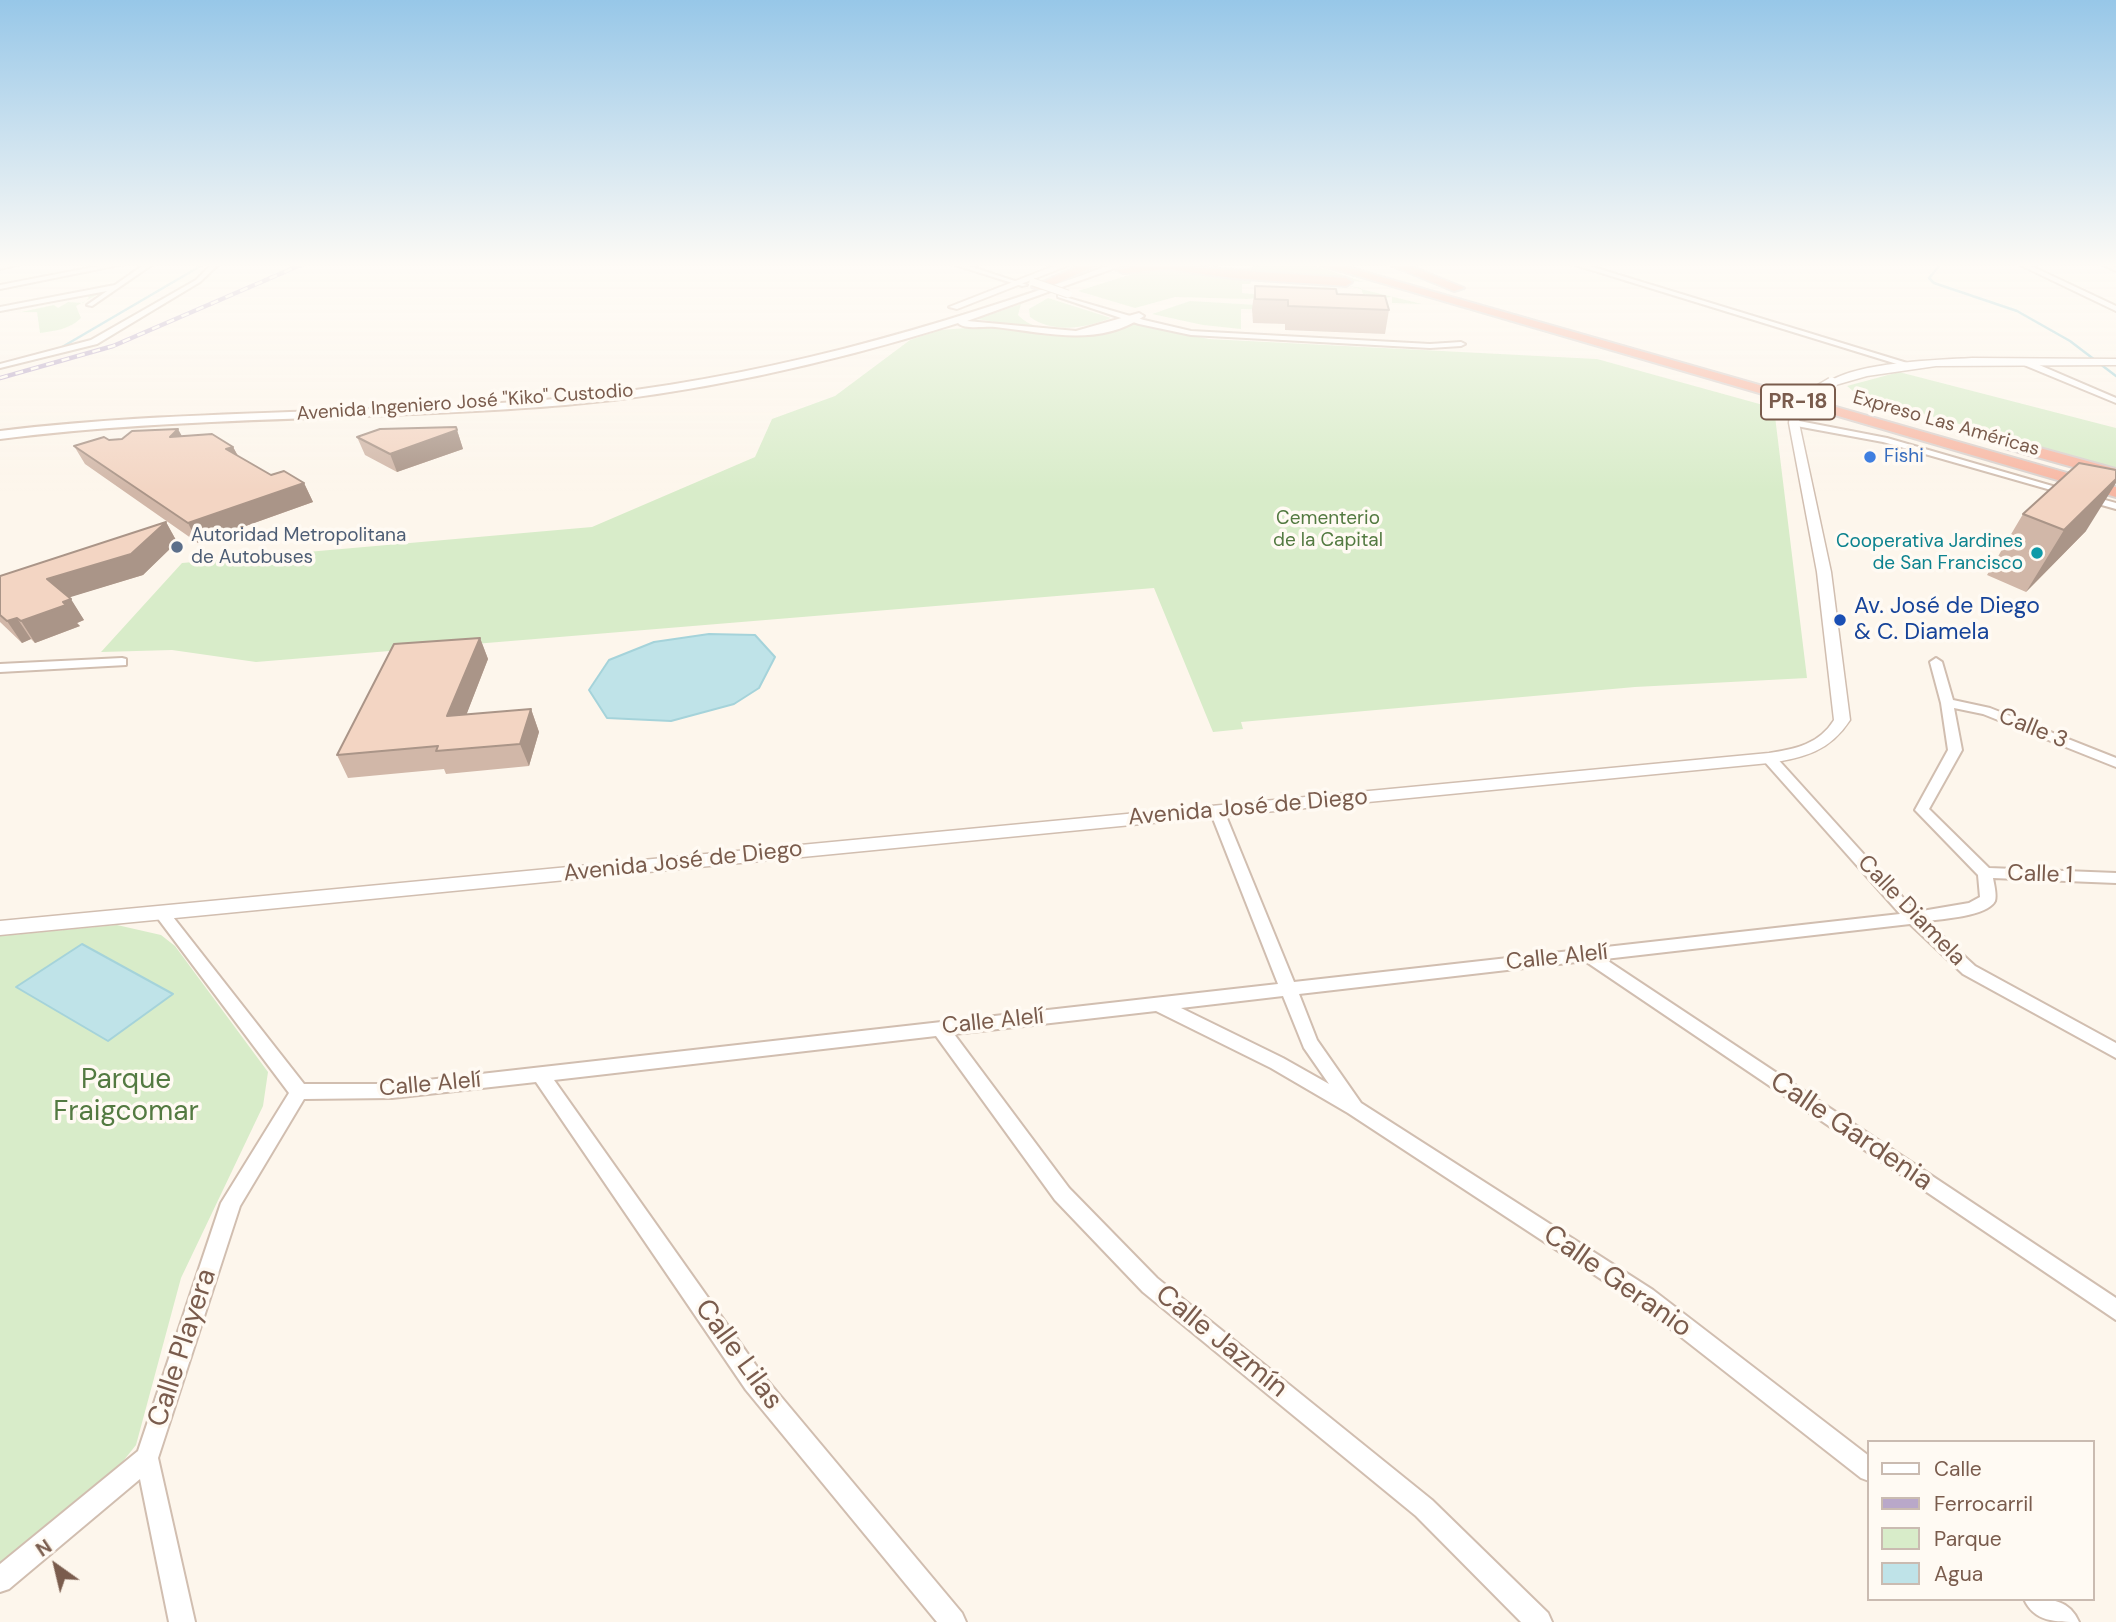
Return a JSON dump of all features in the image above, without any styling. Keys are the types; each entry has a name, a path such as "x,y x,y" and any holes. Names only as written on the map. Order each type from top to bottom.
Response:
{"highway":[{"name":"Expreso Las Américas","path":"1581,340 2116,492"},
{"path":"1614,340 2116,482"},
{"name":"Expreso Las Américas","path":"1635,340 1943,426"},
{"name":"Expreso Las Américas","path":"1996,440 2116,474"}],"main road":[{"path":"842,349 864,340"},
{"name":"Avenida Ingeniero José \"Kiko\" Custodio","path":"0,429 82,419 558,397 737,372 842,349 870,340"},
{"name":"Avenida Ingeniero José \"Kiko\" Custodio","path":"0,435 129,422 564,401 729,379 875,340"},
{"path":"842,349 903,340"}],"street":[{"path":"0,366 98,340"},
{"path":"1305,340 1461,344"},
{"path":"1826,340 1913,366"},
{"path":"2115,362 1913,366 1871,372 1832,383 1810,396 1794,419 1884,440 2116,506"},
{"path":"2027,363 2116,401"},
{"name":"Avenida José de Diego","path":"0,928 1769,758 1818,746 1833,736 1842,720 1824,572 1794,419"},
{"path":"0,668 122,662"},
{"path":"1936,662 1955,750 1922,810 1985,873"},
{"name":"Calle 3","path":"1947,703 1986,711 2116,763"},
{"name":"Calle Diamela","path":"1769,758 1913,918 1969,970 2116,1051"},
{"name":"Calle Geranio","path":"1217,811 1286,989 1310,1043 1355,1108"},
{"name":"Calle 1","path":"1913,918 1973,908 1988,899 1985,873 2116,878"},
{"path":"160,912 299,1092"},
{"name":"Calle Alelí","path":"299,1092 392,1091 1913,918"},
{"name":"Calle Gardenia","path":"1587,955 2116,1310"},
{"name":"Calle Geranio","path":"1157,1004 1277,1063 1355,1108 1646,1297 1868,1469"},
{"name":"Calle Jazmín","path":"940,1028 1062,1194 1150,1285 1424,1508 1539,1622"},
{"name":"Calle Lilas","path":"540,1074 754,1382 953,1622"},
{"name":"Calle Playera","path":"182,1622 146,1458 231,1203 299,1092"},
{"path":"0,1580 146,1458"},
{"path":"2039,1601 2066,1622"}],"green space":[{"name":"Cementerio de la Capital","path":"910,340 1222,340 1597,359 1774,408 1807,678 1635,687 1241,722 1243,729 1213,732 1154,588 256,662 172,650 101,652 182,563 592,527 755,457 772,419 835,396"},
{"path":"1899,372 2116,428 2116,468 1859,396 1847,386"},
{"name":"Parque Fraigcomar","path":"117,925 161,935 175,946 268,1072 263,1106 181,1278 136,1445 116,1470 0,1566 0,936"}],"water":[{"path":"709,634 755,635 775,657 759,688 734,704 671,721 607,718 589,690 609,660 654,642"},
{"path":"82,944 173,994 108,1041 16,987"}],"building":[{"path":"456,427 457,430 390,454 357,437 380,429"},
{"path":"178,429 170,437 212,434 233,447 226,449 271,475 284,471 304,483 188,523 74,446 104,437 109,440 122,439 132,431"},
{"path":"2079,463 2116,470 2116,479 2064,530 2023,514"},
{"path":"166,522 131,554 47,579 71,599 63,602 66,605 21,621 17,618 7,621 0,615 0,576"},
{"path":"480,638 447,716 531,709 520,744 436,751 438,746 337,755 394,644"}],"waterway":[{"path":"57,350 75,340"},
{"path":"2068,340 2116,376"}],"railway":[{"path":"0,378 128,340"}],"place":[{"name":"Fishi","path":"1870,457"},
{"name":"Autoridad Metropolitana de Autobuses","path":"177,547"},
{"name":"Cooperativa Jardines de San Francisco","path":"2037,553"},
{"name":"Av. José de Diego & C. Diamela","path":"1840,620"}]}
